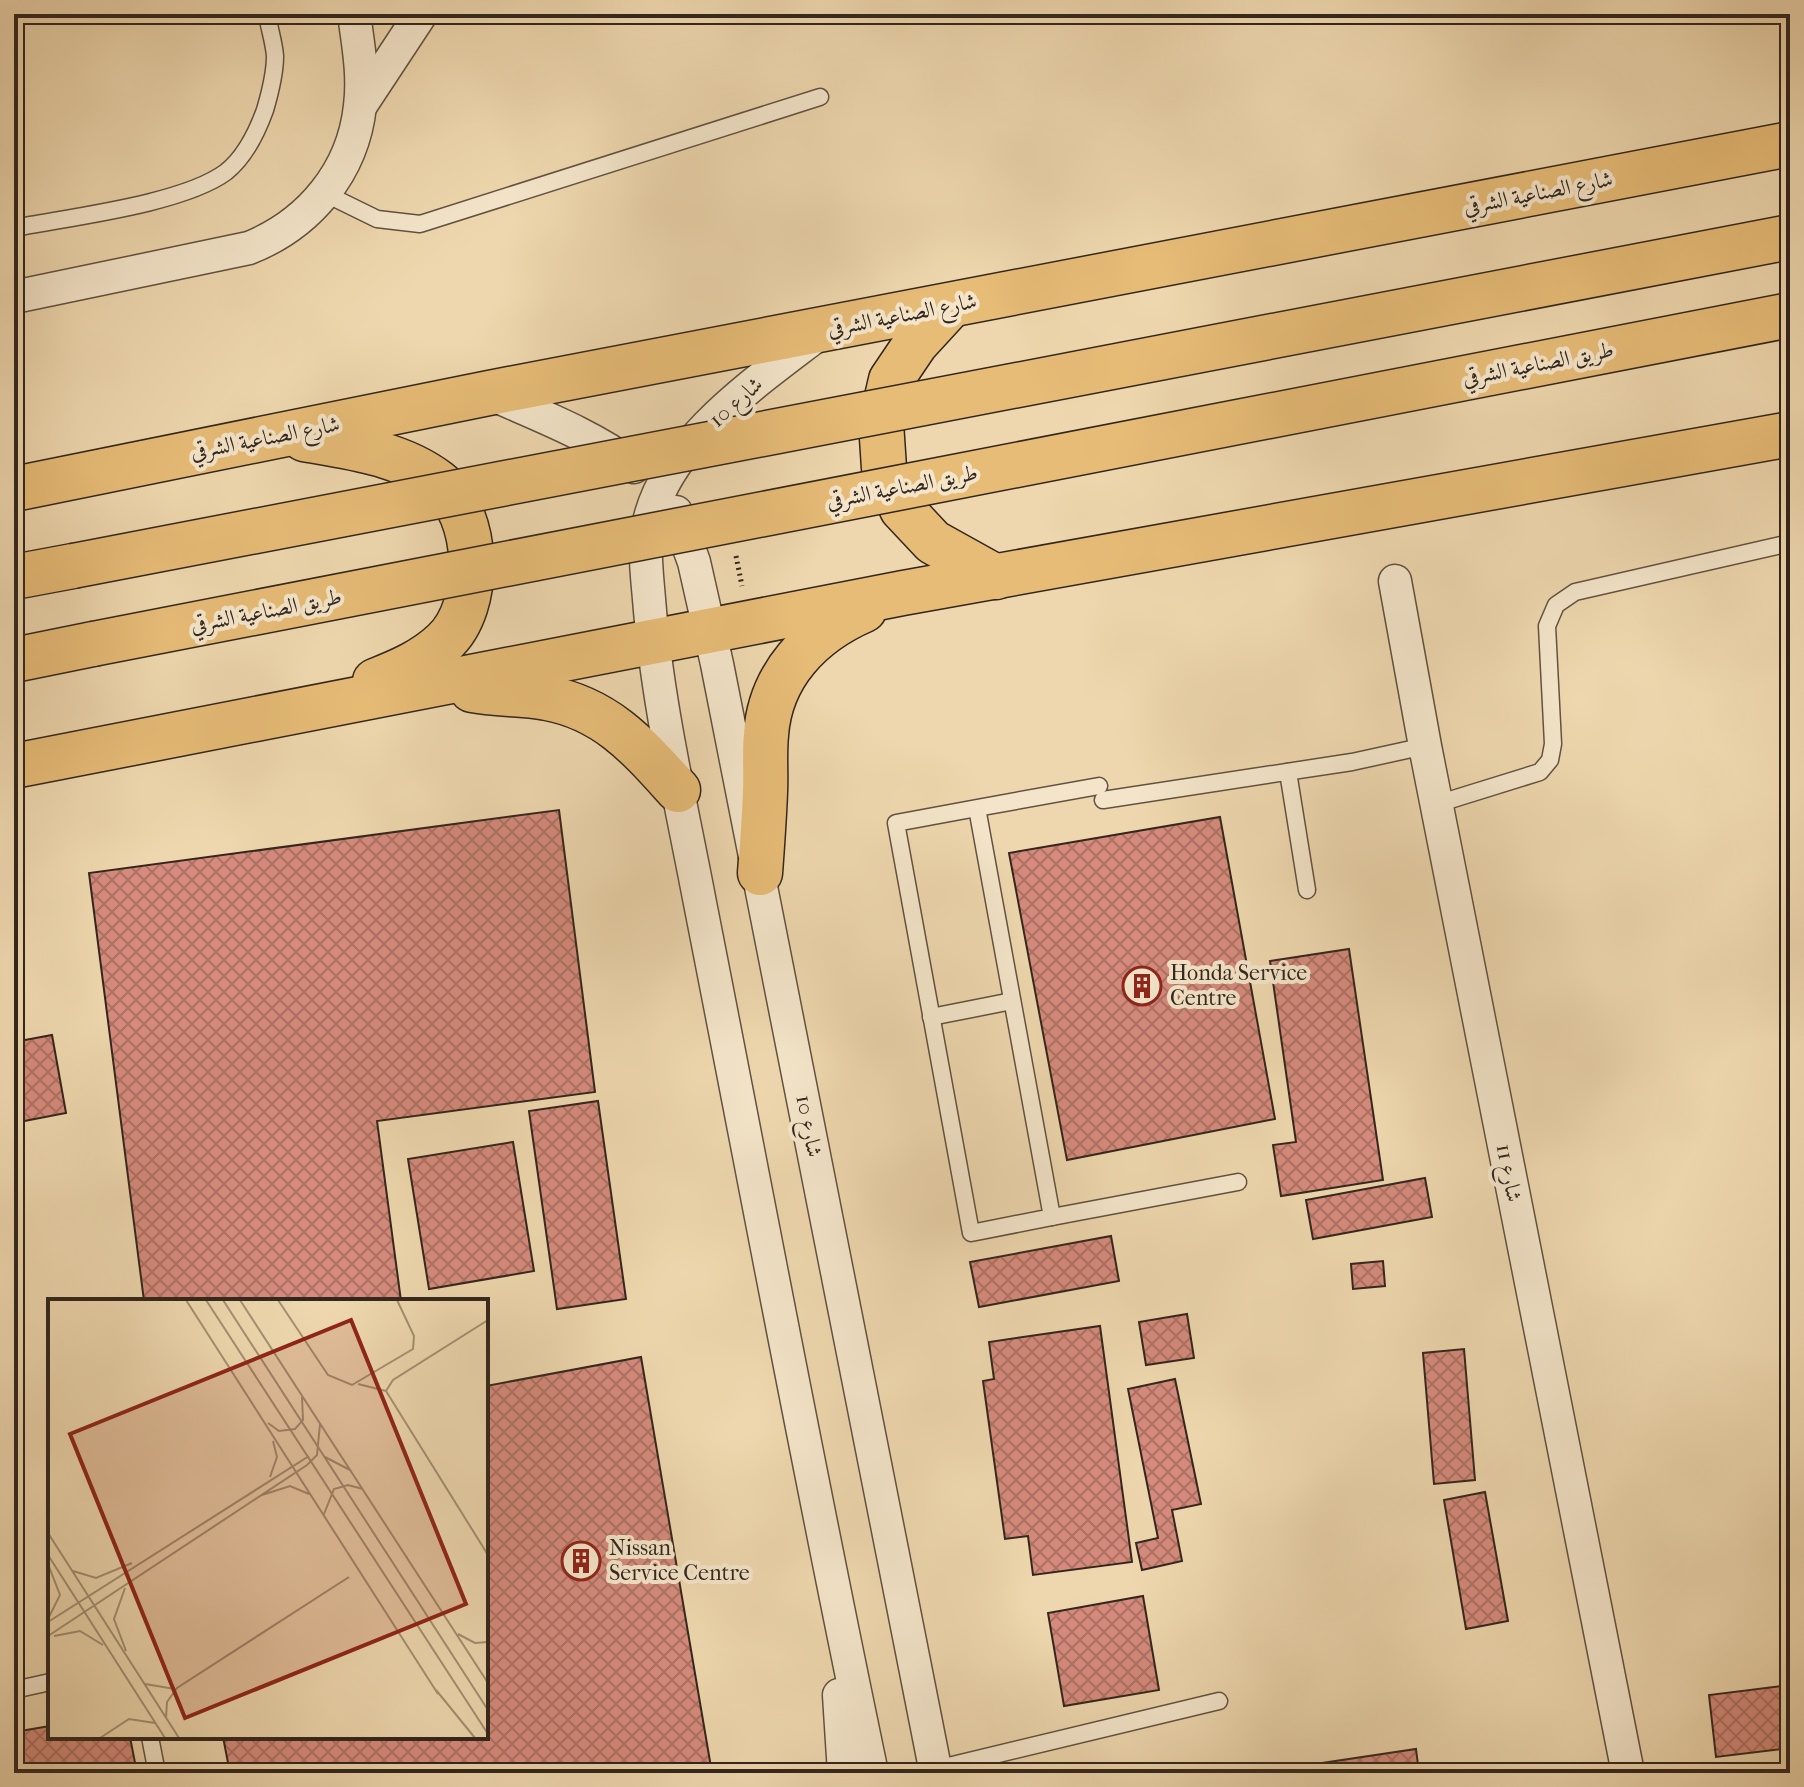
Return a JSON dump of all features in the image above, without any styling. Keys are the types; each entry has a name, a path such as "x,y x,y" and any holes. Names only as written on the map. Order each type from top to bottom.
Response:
{"main road":[{"name":"شارع الصناعية الشرقي","path":"14,489 489,393 1790,144"},
{"path":"14,577 1790,237"},
{"path":"950,306 916,343 891,380 881,423 884,468 902,509 933,542 996,577"},
{"name":"طريق الصناعية الشرقي","path":"14,660 1790,315"},
{"path":"14,766 903,593 1790,434"},
{"path":"279,435 365,450 410,465 439,483 459,507 472,549 467,607 446,641 411,667 283,715"},
{"path":"760,873 766,734 772,703 784,674 801,651 821,634 851,616 903,593"},
{"path":"434,684 486,693 548,698 580,707 621,730 678,790"}],"street":[{"path":"14,297 249,248 271,239 299,221 324,193 354,140 361,105 361,70 354,14"},
{"path":"361,105 421,14"},
{"name":"شارع 10","path":"824,330 750,387 683,454 660,486 648,525 647,570 652,641 678,790 872,1773"},
{"name":"شارع 10","path":"489,393 575,431 615,453 660,486 679,517 694,562 760,873 936,1771"},
{"name":"شارع 11","path":"1395,581 1625,1770"},
{"name":"شارع 10","path":"841,1624 839,1694 844,1773"}],"lane":[{"path":"14,228 197,189 227,171 249,146 272,88 275,56 267,14"},
{"path":"324,193 377,219 420,224 820,97"},
{"path":"1437,804 1540,772 1550,760 1553,744 1547,626 1556,605 1575,592 1790,543"},
{"path":"1238,1182 971,1233 896,823 977,808 1288,772 1425,746"},
{"path":"1288,772 1307,890"},
{"path":"977,808 1052,1217"},
{"path":"931,1017 1012,1001"},
{"path":"14,1690 48,1682"},
{"path":"936,1771 1219,1701"},
{"path":"150,1739 157,1773"}],"building":[{"path":"559,810 595,1092 377,1121 401,1299 144,1299 89,873"},
{"name":"Honda Service Centre","path":"1220,817 1275,1119 1067,1160 1009,853"},
{"path":"1349,949 1383,1180 1281,1196 1273,1145 1296,1142 1270,961"},
{"path":"14,984 21,1022 14,1023"},
{"path":"52,1035 66,1113 14,1123 14,1042"},
{"path":"598,1101 626,1299 557,1309 529,1111"},
{"path":"513,1142 534,1271 429,1289 408,1159"},
{"path":"1425,1178 1432,1217 1313,1239 1306,1200"},
{"path":"1111,1236 1119,1281 979,1307 970,1262"},
{"path":"1383,1261 1385,1286 1353,1289 1351,1264"},
{"path":"1187,1314 1194,1358 1146,1365 1139,1322"},
{"path":"1100,1326 1132,1562 1033,1575 1028,1536 1005,1539 983,1381 994,1379 989,1342"},
{"path":"1464,1349 1475,1480 1434,1484 1423,1353"},
{"name":"Nissan Service Centre","path":"641,1357 712,1773 230,1773 223,1739 488,1739 488,1386"},
{"path":"1175,1379 1201,1504 1172,1510 1182,1561 1142,1570 1136,1543 1158,1538 1128,1389"},
{"path":"1485,1492 1508,1621 1466,1629 1444,1500"},
{"path":"1143,1596 1159,1690 1064,1706 1048,1613"},
{"path":"1790,1685 1790,1748 1716,1757 1709,1695"},
{"path":"48,1726 48,1739 130,1739 137,1773 14,1773 14,1732"},
{"path":"1416,1749 1419,1773 1255,1773"}],"place":[{"name":"Honda Service Centre","path":"1142,986"},
{"name":"Nissan Service Centre","path":"581,1561"}]}
